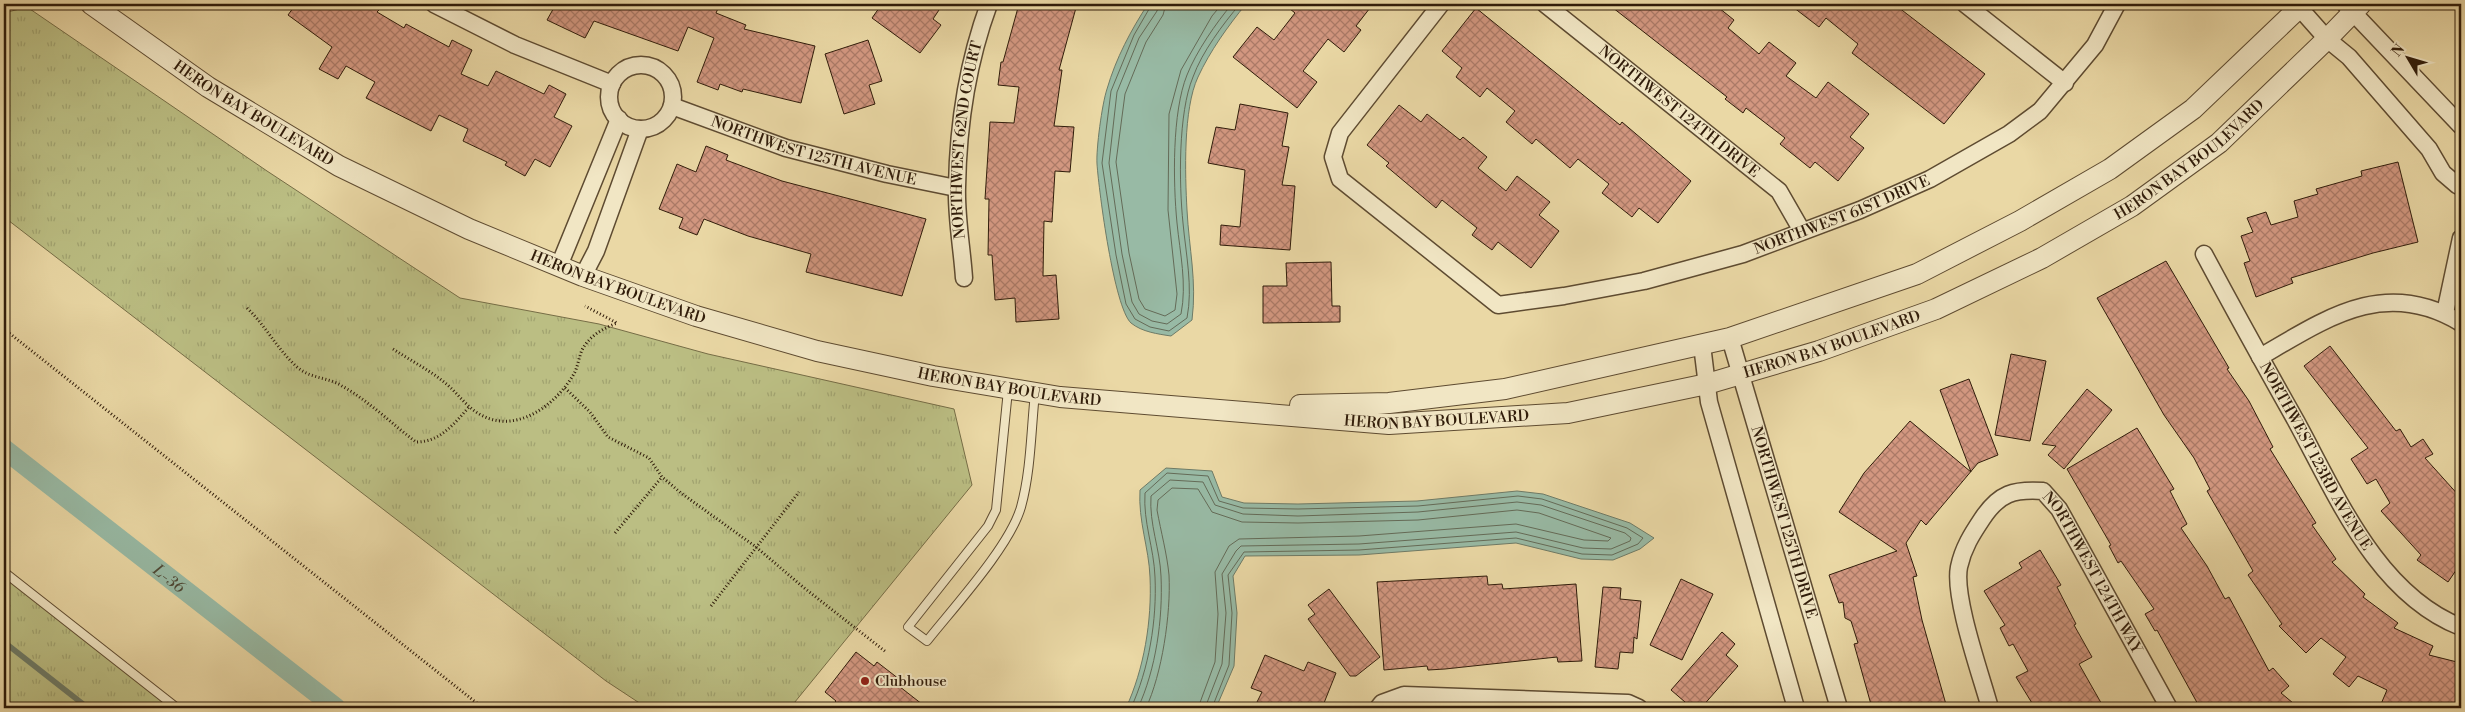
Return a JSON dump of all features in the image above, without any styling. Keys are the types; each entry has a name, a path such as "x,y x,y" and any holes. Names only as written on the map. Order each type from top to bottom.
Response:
{"street":[{"name":"HERON BAY BOULEVARD","path":"92,4 208,86 339,166 469,229 583,276 696,316 816,351 933,376 1060,397 1389,424 1568,413 1707,384 1818,350 1936,309 2042,258 2132,206 2219,143 2327,39 2353,6"},
{"path":"434,4 515,45 612,84"},
{"name":"NORTHWEST 62ND COURT","path":"964,278 956,188 962,126 972,65 989,4"},
{"name":"NORTHWEST 61ST DRIVE","path":"1441,4 1340,133 1333,157 1340,180 1498,305 1564,296 1644,281 1743,254 1860,210 1930,179 2009,134 2040,111 2095,45 2117,4"},
{"name":"NORTHWEST 124TH DRIVE","path":"1545,4 1778,191 1802,231"},
{"path":"1965,4 2065,83"},
{"name":"HERON BAY BOULEVARD","path":"1205,408 1389,403 1505,389 1730,338 1917,274 2020,221 2110,169 2193,109 2299,5"},
{"path":"2299,5 2327,39 2349,57 2429,149 2444,173 2461,187"},
{"path":"2353,6 2461,126"},
{"path":"637,65 652,67 666,76 671,85 672,106 667,116 651,128 640,129 630,127 619,119 610,105 612,84 618,75 626,69 637,65"},
{"name":"NORTHWEST 125TH AVENUE","path":"672,106 786,148 887,174 956,188"},
{"path":"559,266 619,119"},
{"path":"583,276 596,251 640,129"},
{"path":"2445,313 2461,238"},
{"name":"NORTHWEST 123RD AVENUE","path":"2204,254 2361,540 2400,587 2449,623 2461,627"},
{"path":"2260,357 2315,325 2358,306 2401,302 2445,313 2461,323"},
{"name":"NORTHWEST 125TH DRIVE","path":"1730,338 1742,373 1839,708"},
{"path":"1702,345 1712,412 1796,708"},
{"name":"NORTHWEST 124TH WAY","path":"1990,708 1961,602 1959,568 1968,539 1988,509 2005,494 2024,490 2043,491 2059,510 2169,708"},
{"path":"1380,706 1404,695 1628,703 1638,708"}],"lane":[{"path":"1009,388 996,510 988,526 908,627 927,641 1008,535 1021,508 1035,393"},
{"path":"4,572 177,708"}],"path":[{"path":"393,349 444,382 469,407 482,416 495,420 530,416 550,404 565,388 576,369 582,349 593,336 617,323 585,306"},
{"path":"247,308 261,322 283,353 299,368 319,379 333,380 349,390 416,442 428,442 441,436 469,407"},
{"path":"4,329 484,708"},
{"path":"565,388 590,412 608,437 649,458 662,477 756,547 803,587 886,652"},
{"path":"615,533 662,477"},
{"path":"711,606 799,492"}],"green space":[{"path":"27,7 267,171 460,298 599,324 708,354 954,409 972,485 790,708 647,708 606,681 4,217 4,13"},
{"path":"4,572 177,708 4,708"}],"water":[{"path":"1148,4 1246,4 1214,48 1193,90 1186,142 1187,210 1194,292 1192,320 1171,336 1140,329 1131,323 1125,313 1108,248 1097,164 1097,148 1105,96 1124,45"},
{"path":"1166,468 1212,471 1222,497 1244,503 1298,504 1417,501 1517,491 1543,494 1630,523 1654,538 1640,549 1613,560 1581,559 1516,543 1359,555 1245,556 1233,576 1237,613 1234,666 1216,708 1126,708 1142,661 1150,611 1149,566 1141,513 1140,490"}],"building":[{"path":"296,4 368,4 379,10 377,12 404,28 406,24 449,47 452,40 472,50 461,74 488,86 496,71 544,94 549,85 566,94 554,117 572,126 550,167 535,159 525,176 505,165 507,162 463,141 468,129 439,115 431,131 366,98 375,82 346,66 338,79 319,69 332,47 288,15"},
{"path":"556,4 720,4 716,13 746,25 744,29 815,46 801,103 743,89 742,92 720,84 718,90 697,82 714,38 688,27 678,51 594,21 585,38 547,20"},
{"path":"882,4 930,4 939,10 933,19 941,25 920,53 872,18"},
{"path":"1019,4 1077,4 1059,70 1062,70 1054,126 1074,127 1070,172 1055,171 1052,222 1044,221 1043,276 1056,275 1059,319 1016,322 1015,298 995,300 992,255 988,255 989,199 985,199 990,122 1014,123 1019,87 998,85 1001,62 1003,62"},
{"path":"1284,4 1373,4 1356,26 1361,30 1344,52 1328,39 1303,71 1317,82 1297,108 1233,57 1257,27 1274,40 1295,13"},
{"path":"1608,4 1714,4 1734,20 1728,28 1759,54 1769,42 1796,63 1786,76 1816,98 1828,82 1869,114 1850,137 1864,148 1838,181 1815,162 1810,168 1780,144 1785,138 1746,108 1743,113 1725,99 1727,97"},
{"path":"1789,4 1894,4 1985,74 1944,124 1852,53 1858,44 1826,18 1819,27"},
{"path":"1476,8 1620,125 1622,122 1691,181 1658,223 1639,208 1632,217 1602,193 1609,184 1578,159 1570,168 1536,139 1532,144 1506,122 1515,111 1487,88 1480,97 1456,77 1462,68 1442,51"},
{"path":"868,40 882,81 869,85 875,104 844,114 825,54"},
{"path":"1240,104 1288,113 1282,146 1289,147 1282,185 1295,186 1290,250 1220,245 1221,225 1240,227 1245,170 1208,163 1216,127 1235,130"},
{"path":"1399,105 1421,122 1427,114 1460,140 1463,137 1487,157 1478,168 1506,191 1517,176 1550,202 1539,215 1559,231 1531,268 1498,242 1492,250 1472,235 1477,228 1442,200 1436,208 1386,166 1389,163 1367,145"},
{"path":"706,146 728,155 726,160 782,181 926,219 902,296 806,272 811,254 748,236 704,219 697,235 679,228 683,218 659,209 677,164 696,172"},
{"path":"2398,162 2418,242 2373,253 2291,278 2293,283 2256,297 2244,263 2250,261 2241,236 2253,232 2247,218 2266,212 2271,225 2298,217 2294,201 2318,194 2316,189 2362,176 2361,171"},
{"path":"2166,261 2229,368 2227,369 2249,401 2273,447 2270,449 2316,523 2312,525 2336,559 2332,562 2365,594 2363,597 2398,623 2394,628 2433,646 2429,655 2461,663 2461,708 2390,708 2381,704 2387,690 2358,676 2349,687 2333,674 2346,657 2321,638 2306,653 2279,626 2282,624 2248,575 2253,571 2207,491 2210,489 2194,458 2164,415 2097,298"},
{"path":"1331,262 1332,306 1340,306 1340,322 1263,323 1263,286 1287,286 1286,263"},
{"path":"2330,346 2396,431 2400,429 2411,447 2423,439 2433,454 2425,458 2461,498 2461,563 2448,582 2417,560 2421,555 2381,511 2390,503 2376,479 2367,484 2351,459 2368,448 2304,366"},
{"path":"2011,354 2046,361 2030,441 1995,435"},
{"path":"1969,379 1998,455 1978,463 1971,472 1940,390"},
{"path":"2087,389 2112,410 2064,469 2048,455 2056,446 2042,444"},
{"path":"1910,421 1971,472 1926,525 1921,520 1906,543 1917,576 1913,577 1922,620 1947,708 1872,708 1854,644 1858,643 1851,621 1845,618 1843,602 1839,603 1829,575 1897,551 1839,512 1864,473"},
{"path":"2137,428 2174,489 2170,491 2187,524 2181,528 2207,566 2225,599 2229,597 2269,671 2273,668 2289,686 2281,693 2299,708 2200,708 2157,630 2155,631 2145,614 2154,609 2121,561 2118,563 2109,546 2111,545 2067,469"},
{"path":"2040,550 2061,585 2057,587 2076,624 2074,625 2092,657 2079,664 2104,708 2035,708 2016,677 2028,671 2013,644 2009,646 2000,628 2005,625 1984,591 2022,568 2019,563"},
{"path":"1487,576 1488,585 1502,584 1503,589 1576,584 1582,661 1558,662 1557,657 1445,669 1428,670 1427,666 1384,670 1377,582"},
{"path":"1681,579 1713,594 1682,660 1650,645"},
{"path":"1603,587 1621,588 1620,599 1641,601 1637,639 1634,637 1633,653 1620,652 1618,669 1595,667"},
{"path":"1329,589 1380,657 1356,676 1350,676 1308,619 1315,614 1308,605"},
{"path":"1722,632 1735,644 1726,655 1738,666 1701,708 1692,708 1671,690"},
{"name":"Clubhouse","path":"856,652 874,666 877,662 899,679 895,683 927,708 830,708 836,701 825,692"},
{"path":"1265,655 1304,671 1308,662 1336,673 1322,708 1254,708 1262,692 1251,688"}],"waterway":[{"name":"L-36","path":"4,449 336,708"},
{"path":"4,642 88,708"}],"place":[{"name":"Clubhouse","path":"865,681"}]}
